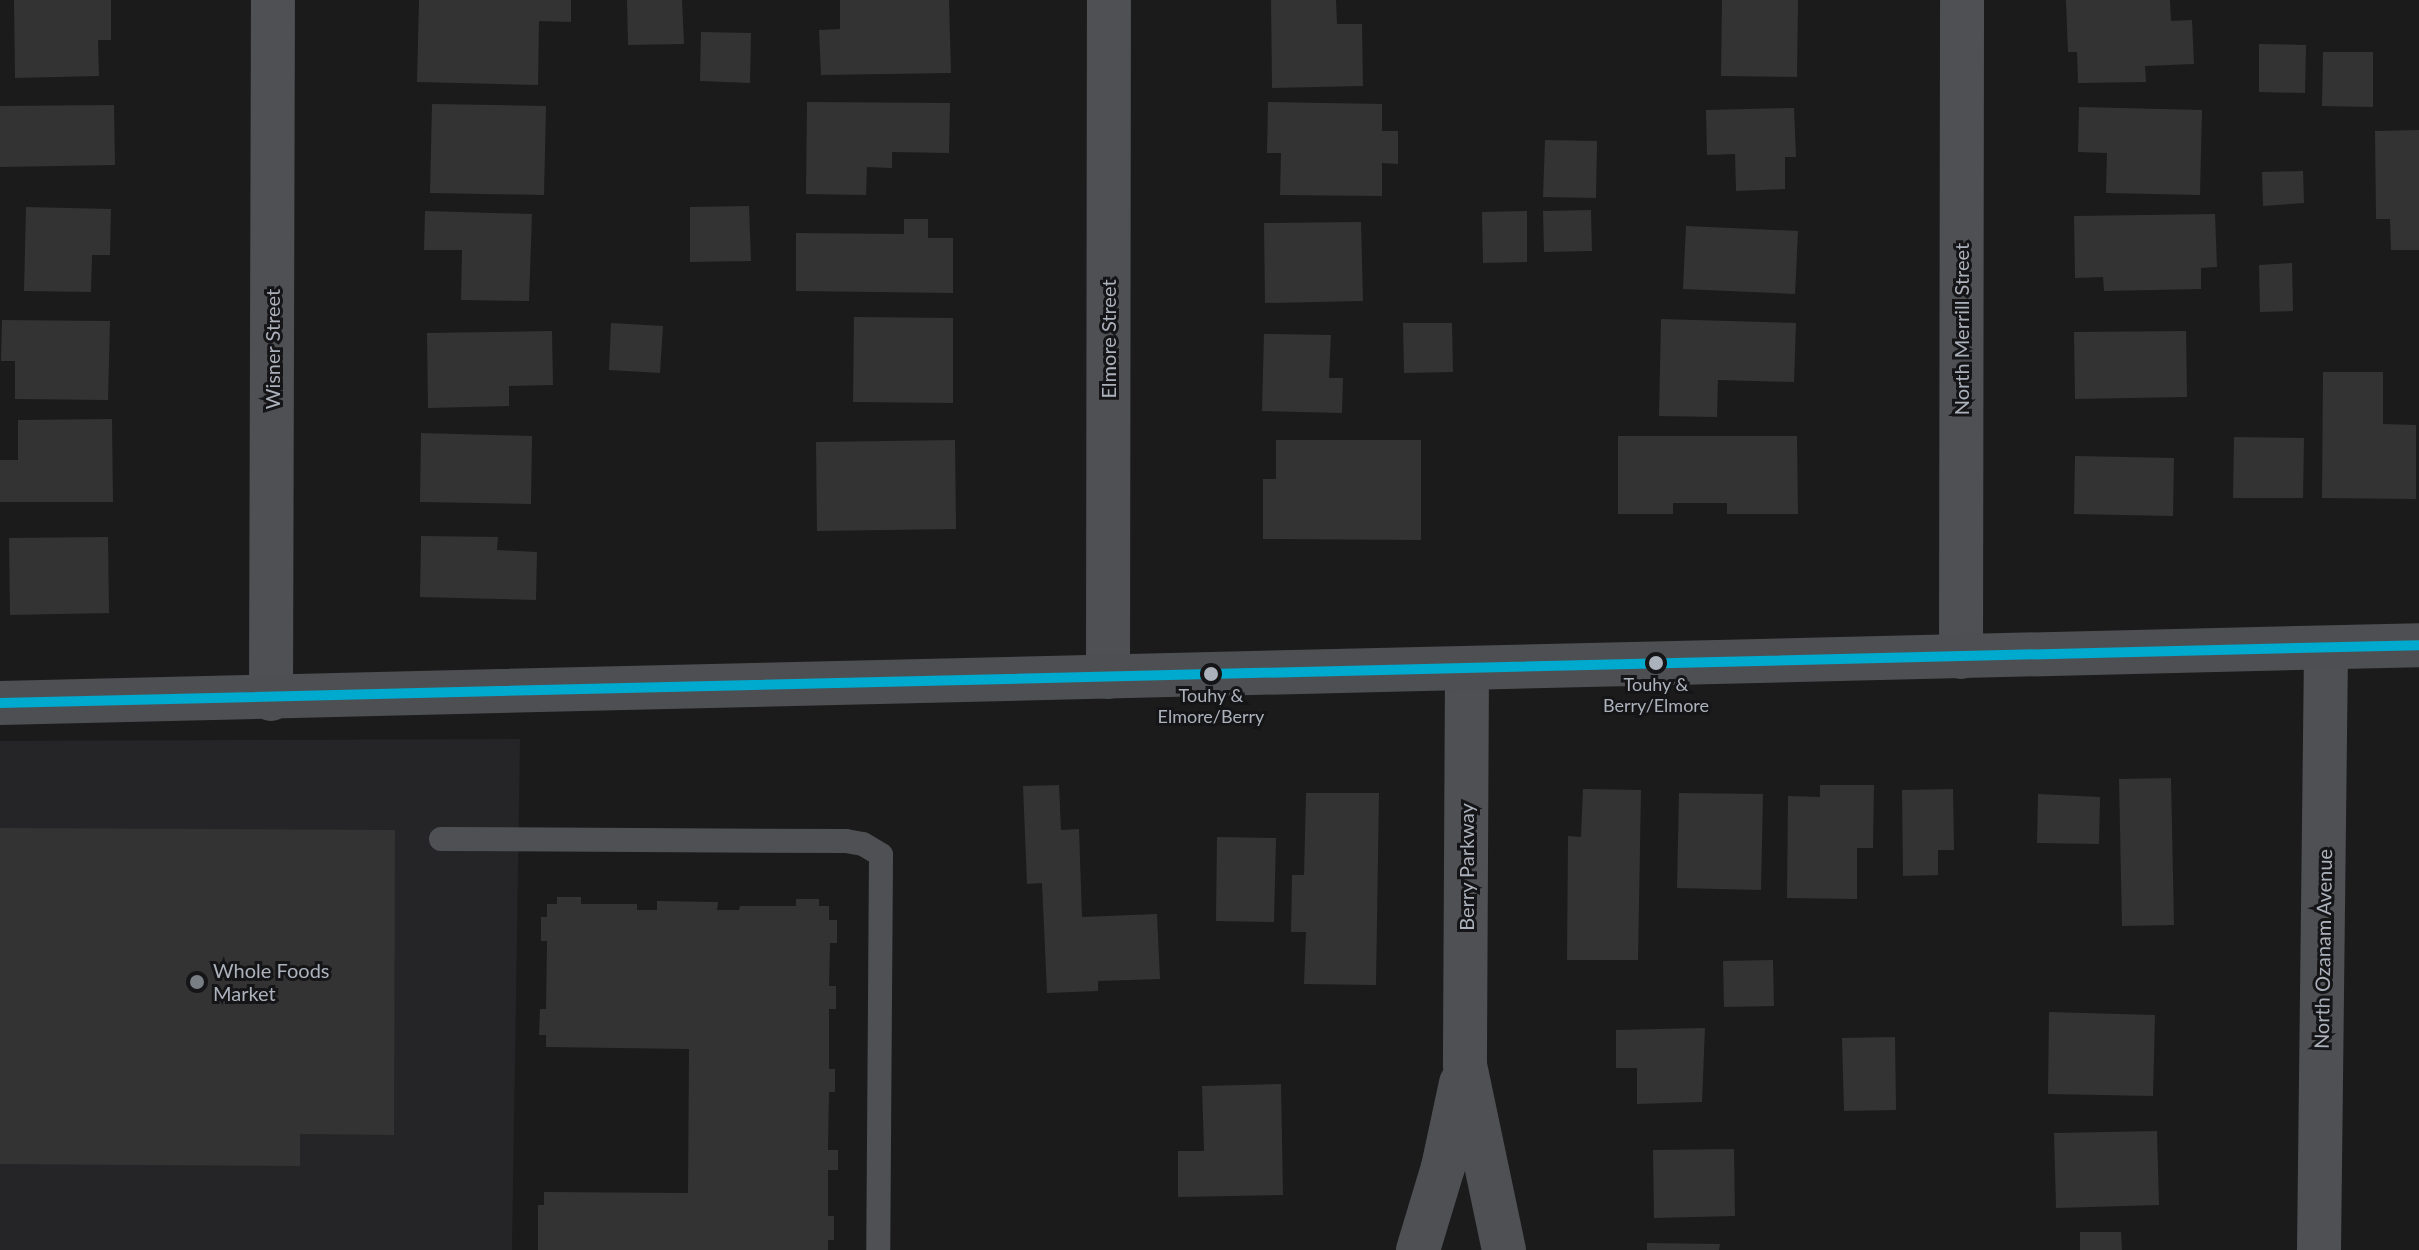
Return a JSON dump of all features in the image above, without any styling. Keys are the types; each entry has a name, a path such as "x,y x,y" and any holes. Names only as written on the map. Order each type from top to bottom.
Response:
{"main road":[{"path":"0,703 271,699 2419,645"}],"street":[{"name":"Wisner Street","path":"271,699 273,0"},
{"name":"Elmore Street","path":"1108,677 1109,0"},
{"name":"North Merrill Street","path":"1961,657 1962,0"},
{"name":"North Ozanam Avenue","path":"2319,1250 2326,648"},
{"name":"Berry Parkway","path":"1418,1250 1443,1167 1465,1065 1467,669"},
{"name":"Berry Parkway","path":"1465,1065 1504,1250"}],"lane":[{"path":"441,839 846,841 863,844 881,855 878,1250"}],"shaded area":[{"path":"520,739 512,1250 0,1250 0,741"}],"building":[{"path":"14,0 111,0 111,40 98,40 99,76 15,78"},
{"path":"419,0 571,0 571,22 539,21 538,85 417,82"},
{"path":"627,0 682,0 684,44 628,45"},
{"path":"840,0 949,0 951,73 821,75 819,30 840,29"},
{"path":"1271,0 1336,0 1337,24 1362,24 1363,86 1272,88"},
{"path":"1722,0 1798,0 1797,77 1721,76"},
{"path":"2066,0 2170,0 2171,21 2192,20 2194,64 2145,66 2146,82 2078,83 2077,52 2068,52"},
{"path":"701,32 751,33 750,83 700,81"},
{"path":"2259,44 2306,45 2305,93 2259,92"},
{"path":"2323,52 2373,52 2373,107 2322,106"},
{"path":"807,102 950,103 949,153 892,152 892,168 867,167 866,195 806,194"},
{"path":"1268,102 1382,104 1382,131 1398,131 1398,164 1382,163 1382,196 1280,195 1281,153 1267,153"},
{"path":"432,104 546,106 544,195 430,193"},
{"path":"114,105 115,165 0,167 0,106"},
{"path":"2079,107 2202,110 2200,195 2106,193 2107,153 2078,152"},
{"path":"1794,108 1796,157 1785,157 1785,189 1736,191 1735,154 1707,155 1706,110"},
{"path":"2419,130 2419,250 2391,250 2390,219 2376,219 2375,131"},
{"path":"1545,140 1597,141 1596,198 1543,197"},
{"path":"2303,171 2304,203 2263,206 2262,172"},
{"path":"749,206 751,261 690,262 690,207"},
{"path":"26,207 111,209 110,255 92,255 91,292 24,291"},
{"path":"1591,210 1592,251 1544,252 1543,211"},
{"path":"425,211 532,214 529,301 461,300 462,250 424,250"},
{"path":"1527,211 1527,262 1483,263 1482,212"},
{"path":"2215,214 2217,267 2201,268 2201,289 2104,291 2103,277 2075,278 2074,216"},
{"path":"904,219 928,219 928,238 953,238 953,293 796,291 796,233 904,234"},
{"path":"1361,222 1363,301 1265,303 1264,223"},
{"path":"1686,226 1798,231 1795,294 1683,289"},
{"path":"2292,263 2293,311 2260,312 2259,265"},
{"path":"854,317 953,318 953,403 853,402"},
{"path":"1661,319 1796,323 1794,382 1718,380 1717,417 1659,416"},
{"path":"2,320 110,321 108,400 15,399 15,361 1,361"},
{"path":"611,323 663,326 660,373 609,370"},
{"path":"1403,323 1452,323 1453,372 1404,373"},
{"path":"552,331 553,385 509,386 509,406 428,408 427,333"},
{"path":"2186,331 2187,397 2075,399 2074,332"},
{"path":"1264,334 1331,335 1329,378 1343,378 1342,413 1262,411"},
{"path":"2323,372 2383,372 2383,424 2416,425 2416,499 2322,498"},
{"path":"112,419 113,502 0,502 0,460 18,460 18,420"},
{"path":"421,433 532,436 531,504 420,502"},
{"path":"1618,436 1797,436 1798,514 1727,514 1727,503 1673,503 1673,514 1618,514"},
{"path":"2234,437 2304,438 2303,498 2233,498"},
{"path":"955,440 956,529 817,531 816,442"},
{"path":"1276,440 1421,440 1421,540 1263,539 1263,479 1276,479"},
{"path":"2075,456 2174,458 2173,516 2074,514"},
{"path":"421,536 498,537 497,550 537,552 536,600 420,597"},
{"path":"108,537 109,613 10,615 9,538"},
{"path":"2171,778 2174,925 2122,926 2119,779"},
{"path":"1059,785 1061,830 1079,829 1082,917 1157,914 1160,979 1098,981 1098,991 1047,993 1042,883 1027,884 1023,786"},
{"path":"1820,785 1874,785 1873,848 1857,848 1857,899 1787,898 1788,796 1820,797"},
{"path":"1583,789 1641,790 1638,960 1567,960 1568,836 1581,837"},
{"path":"1953,789 1954,850 1938,850 1938,875 1903,876 1902,790"},
{"path":"1306,793 1379,793 1376,985 1304,984 1306,932 1291,932 1292,875 1304,875"},
{"path":"1679,793 1763,794 1761,890 1677,888"},
{"path":"2038,794 2100,797 2099,844 2037,843"},
{"name":"Whole Foods Market","path":"0,828 395,830 394,1135 300,1134 300,1166 0,1164"},
{"path":"1217,837 1276,838 1274,922 1216,921"},
{"path":"557,897 581,897 581,904 637,904 637,910 657,910 657,901 718,902 717,910 739,910 740,906 796,906 796,899 819,899 819,906 829,906 829,920 837,920 837,943 830,943 829,986 836,986 836,1009 829,1009 829,1069 835,1069 835,1092 829,1092 828,1150 838,1150 838,1170 828,1170 828,1216 834,1216 834,1240 828,1240 828,1250 538,1250 538,1205 544,1205 544,1192 688,1193 689,1049 546,1047 546,1035 539,1035 540,1009 546,1009 547,941 541,941 541,917 547,917 547,904 557,904"},
{"path":"1773,960 1774,1006 1724,1007 1723,961"},
{"path":"2049,1012 2155,1015 2153,1096 2048,1094"},
{"path":"1705,1028 1702,1102 1637,1104 1637,1068 1616,1068 1616,1030"},
{"path":"1895,1037 1896,1110 1844,1111 1842,1038"},
{"path":"1281,1084 1283,1195 1178,1197 1178,1151 1204,1151 1202,1086"},
{"path":"2157,1131 2159,1205 2056,1208 2054,1133"},
{"path":"1734,1149 1735,1216 1654,1218 1653,1150"},
{"path":"2080,1232 2121,1232 2122,1250 2080,1250"},
{"path":"1647,1243 1720,1244 1719,1250 1647,1250"}],"transit line":[{"path":"0,703 2419,645"}],"place":[{"name":"Touhy & Berry/Elmore","path":"1656,663"},
{"name":"Touhy & Elmore/Berry","path":"1211,674"},
{"name":"Whole Foods Market","path":"197,982"}]}
